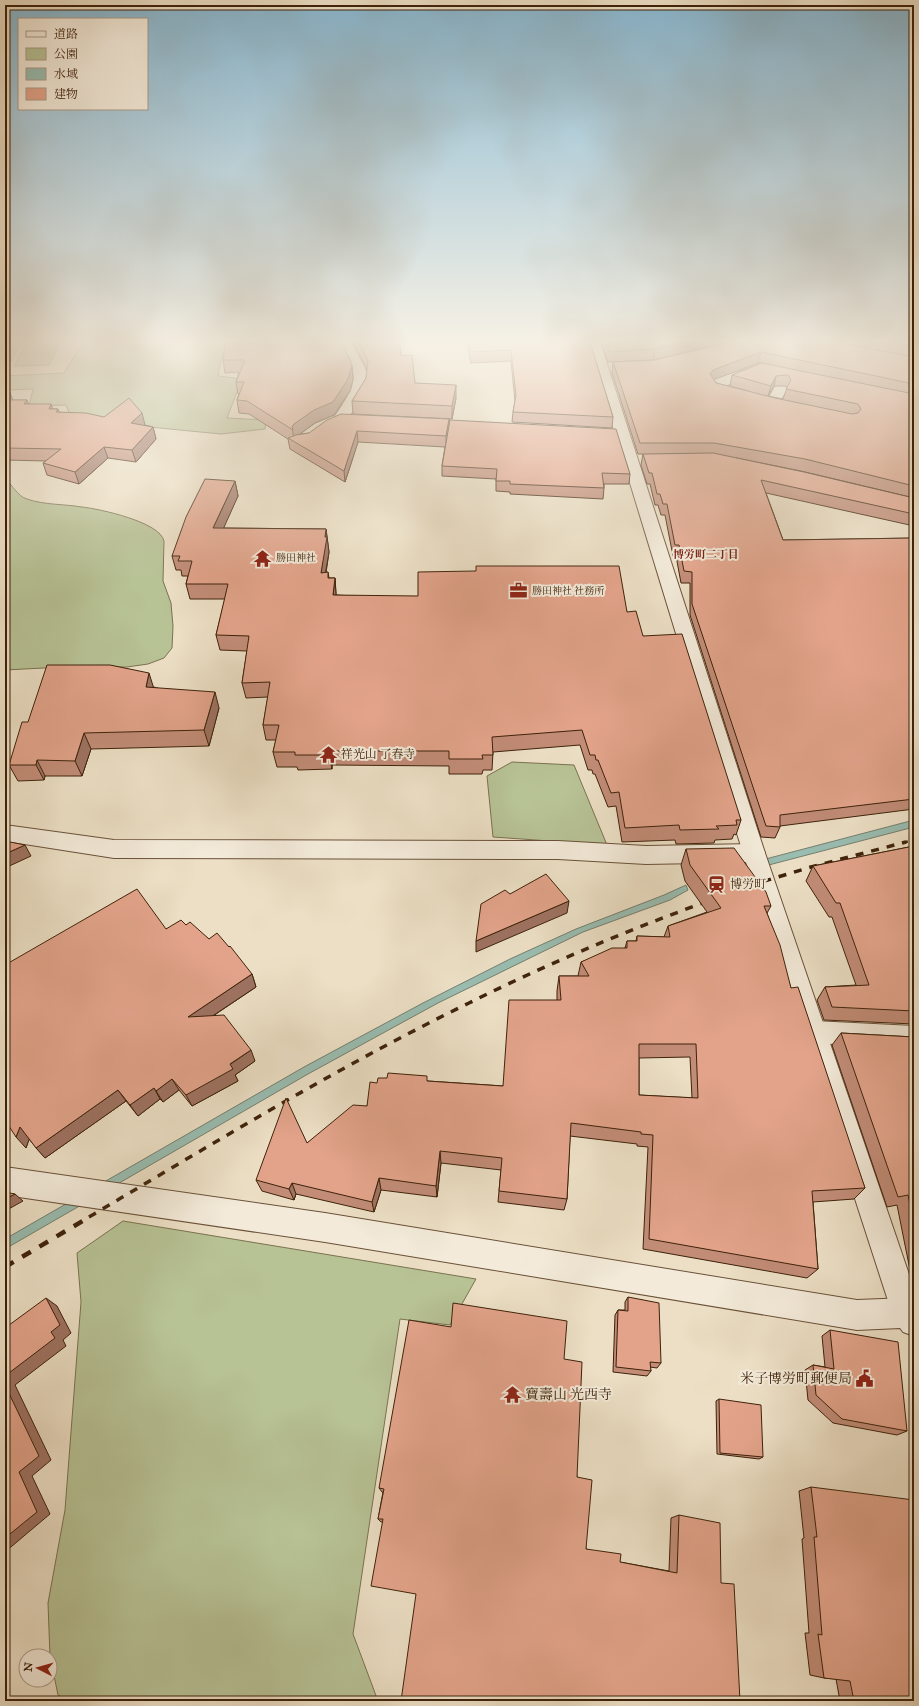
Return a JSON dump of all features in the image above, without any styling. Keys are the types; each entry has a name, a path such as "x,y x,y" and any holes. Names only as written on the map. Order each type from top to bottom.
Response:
{"street":[{"path":"326,424 340,419 379,421"},
{"path":"5,1181 92,1192 474,1251 857,1315 911,1317 757,861 640,460 623,434 618,419"},
{"path":"607,433 623,434"},
{"path":"5,832 114,849 558,850 757,861"},
{"path":"814,1032 914,1037"}],"green space":[{"path":"75,419 266,420 265,429 221,434 77,420"},
{"path":"5,479 24,498 47,503 91,508 115,514 141,522 160,534 164,541 163,581 171,603 173,626 172,648 164,658 148,664 127,667 63,667 5,670"},
{"path":"512,762 574,765 607,845 493,837 487,776"},
{"path":"123,1221 476,1279 450,1325 400,1319 353,1634 378,1701 69,1701 58,1695 57,1688 58,1688 58,1648 50,1648 48,1603 65,1510 81,1302 77,1253"}],"water":[{"path":"914,820 914,827 742,872 739,866"},
{"path":"686,885 688,890 670,900 583,932 438,1003 308,1074 5,1249 5,1239 304,1067 423,1003 510,959 576,929"}],"building":[{"path":"5,419 136,419 131,423 153,427 132,450 104,447 75,472 43,463 61,449 5,448"},
{"path":"275,419 302,419 294,424 292,427 293,430"},
{"path":"330,419 449,419 446,436 357,431 344,471 288,438 309,433"},
{"path":"632,419 914,419 914,486 805,459 714,443 640,443"},
{"path":"450,420 616,429 630,474 602,473 604,488 510,484 510,481 496,481 497,469 442,466"},
{"path":"713,453 804,472 914,498 914,514 761,480 783,540 914,538 914,799 780,815 780,827 766,826 692,604 692,572 684,571 679,545 675,545 667,504 663,504 660,494 657,494 652,473 649,473 643,454"},
{"path":"205,479 235,481 213,528 326,529 325,537 327,537 321,573 328,572 328,578 335,578 333,595 418,596 418,572 476,571 476,566 619,566 627,612 636,611 643,636 682,634 741,820 736,820 737,825 716,826 719,829 680,830 679,825 625,828 619,792 611,793 598,760 596,760 595,755 590,755 582,730 492,737 493,755 482,755 483,759 449,759 449,751 329,751 329,755 295,755 295,752 273,752 279,725 263,725 270,682 242,683 249,636 216,635 228,584 186,584 192,561 178,561 180,556 172,556 186,517"},
{"path":"47,665 110,665 149,673 146,687 215,692 204,730 84,733 75,761 37,760 36,765 9,765 22,722 28,722"},
{"path":"5,841 25,845 5,854"},
{"path":"914,846 914,1011 832,1007 825,987 869,985 840,903 836,903 813,866"},
{"path":"734,848 766,892 771,906 764,906 780,945 791,988 798,987 865,1188 812,1191 818,1269 649,1239 653,1135 641,1134 641,1132 571,1123 567,1199 499,1191 502,1158 440,1151 436,1186 379,1178 372,1202 292,1183 289,1189 256,1180 286,1098 307,1143 353,1105 367,1106 370,1082 377,1083 378,1078 387,1078 388,1073 427,1076 427,1081 503,1086 509,1000 561,1000 559,976 589,976 581,962 612,948 627,948 627,941 637,941 637,936 670,937 668,926 721,908 690,865 686,849","holes":["639,1044 696,1044 698,1098 639,1095"]},
{"path":"546,874 569,901 476,941 481,904 505,890 510,894"},
{"path":"137,889 166,929 181,920 186,925 190,922 209,939 217,933 229,947 230,946 252,974 188,1017 224,1015 251,1050 230,1064 233,1069 186,1095 172,1079 156,1091 154,1088 130,1105 118,1090 36,1148 20,1127 16,1137 5,1120 5,965"},
{"path":"841,1033 914,1037 914,1225 908,1195 898,1197"},
{"path":"5,1192 15,1194 5,1199"},
{"path":"628,1297 659,1303 661,1363 650,1362 651,1371 616,1367 618,1310 628,1311"},
{"path":"46,1298 60,1325 51,1332 55,1338 5,1376 5,1328"},
{"path":"453,1303 567,1321 564,1359 582,1362 577,1477 592,1480 586,1549 621,1554 620,1562 677,1573 679,1515 720,1523 721,1583 734,1584 740,1701 401,1701 416,1594 371,1586 383,1519 378,1519 384,1489 379,1488 409,1320 451,1327"},
{"path":"830,1330 898,1342 907,1431 842,1419 816,1395 813,1365 834,1369"},
{"path":"5,1385 39,1456 19,1472 37,1512 5,1538"},
{"path":"719,1399 761,1405 763,1457 720,1453"},
{"path":"811,1487 914,1500 914,1701 854,1701 850,1681 824,1678 818,1634 822,1635 814,1537 817,1537"}],"railway":[{"path":"906,842 914,840"},
{"path":"748,886 811,867 906,842"},
{"path":"902,843 906,842"},
{"path":"89,1217 324,1079 420,1028 558,961 649,923 711,900"},
{"path":"5,1267 91,1216"}],"place":[{"name":"勝田神社","path":"263,558"},
{"name":"勝田神社 社務所","path":"519,591"},
{"name":"祥光山 了春寺","path":"328,754"},
{"name":"博労町","path":"717,884"},
{"name":"米子博労町郵便局","path":"865,1378"},
{"name":"寶壽山 光西寺","path":"512,1394"}],"district":[{"name":"博労町二丁目","path":"706,554"}]}
